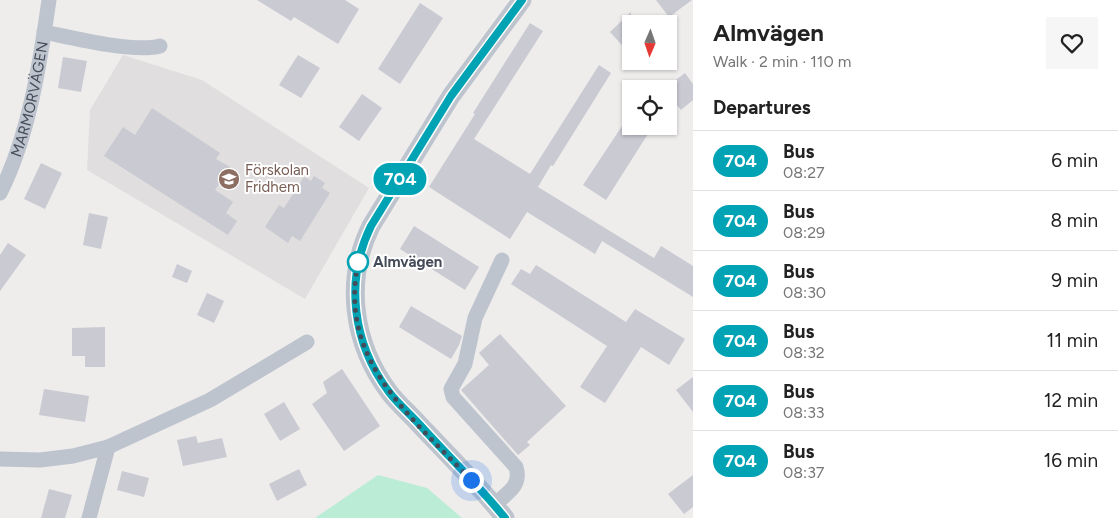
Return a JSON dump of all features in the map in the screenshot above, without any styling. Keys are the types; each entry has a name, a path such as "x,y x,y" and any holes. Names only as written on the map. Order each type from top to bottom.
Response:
{"street":[{"name":"MARMORVÄGEN","path":"0,193 20,147 49,0"},
{"path":"502,260 475,318 465,364 451,389 453,397 516,467 518,480 500,511 389,392 371,364 363,346 357,320 356,269 364,241 371,226 451,96 522,0"},
{"name":"MARMORVÄGEN","path":"44,32 125,46 150,48 160,46"},
{"path":"0,459 40,460 74,456 108,447 210,400 307,342"},
{"path":"89,518 108,447"}],"shaded area":[{"name":"Förskolan Fridhem","path":"123,55 202,80 369,188 305,299 87,170 90,110"}],"green space":[{"path":"378,475 427,488 462,518 315,518"}],"building":[{"path":"257,0 345,0 359,9 338,44 294,17 291,21"},
{"path":"656,0 692,0 672,15 667,15"},
{"path":"420,3 443,18 400,84 378,69"},
{"path":"622,21 622,45 610,32"},
{"path":"530,23 543,31 474,139 530,174 599,65 611,73 538,187 654,258 661,246 693,266 693,297 602,241 595,254 527,212 510,239 429,187"},
{"path":"298,55 320,68 301,98 279,85"},
{"path":"63,57 87,61 81,92 58,88"},
{"path":"685,73 693,84 693,100 681,110 677,105 676,80"},
{"path":"362,94 382,108 359,141 339,127"},
{"path":"152,108 220,153 216,159 230,167 215,190 233,202 226,213 237,221 228,235 104,156 123,127 135,135"},
{"path":"622,126 622,135 647,135 606,200 583,185"},
{"path":"41,163 62,173 45,209 24,199"},
{"path":"314,176 325,183 322,188 330,193 300,241 292,236 288,243 265,227 279,205 284,208 304,177 311,181"},
{"path":"89,213 108,217 101,249 83,245"},
{"path":"414,226 479,267 465,290 400,249"},
{"path":"8,243 26,255 0,291 0,255"},
{"path":"177,264 192,271 187,283 172,277"},
{"path":"536,265 626,322 635,309 685,339 669,365 641,347 605,403 580,387 607,346 511,284 521,269 530,274"},
{"path":"207,293 224,301 214,323 197,315"},
{"path":"411,306 462,336 451,359 399,327"},
{"path":"105,327 105,367 85,367 85,356 72,356 72,328"},
{"path":"500,334 566,406 527,442 530,445 518,455 461,390 489,365 479,353"},
{"path":"342,369 380,426 344,451 312,404 327,393 323,382"},
{"path":"693,377 693,412 676,390"},
{"path":"44,389 89,396 85,422 39,415"},
{"path":"284,402 300,429 280,441 264,414"},
{"path":"196,436 198,443 222,438 227,457 183,466 177,440"},
{"path":"299,469 307,485 277,501 269,484"},
{"path":"122,471 149,478 144,497 117,490"},
{"path":"693,475 693,507 684,514 668,494"},
{"path":"49,489 72,495 65,518 41,518"}],"bus line":[{"name":"704","path":"505,518 389,392 371,364 363,346 358,330 355,294 356,269 364,241 371,226 443,112 451,96 522,0"}],"place":[{"name":"Förskolan Fridhem","path":"229,179"},
{"name":"Almvägen","path":"358,262"}],"route":[{"path":"358,262 360,255 356,269 355,294 358,330 371,364 389,392 471,480"}]}
